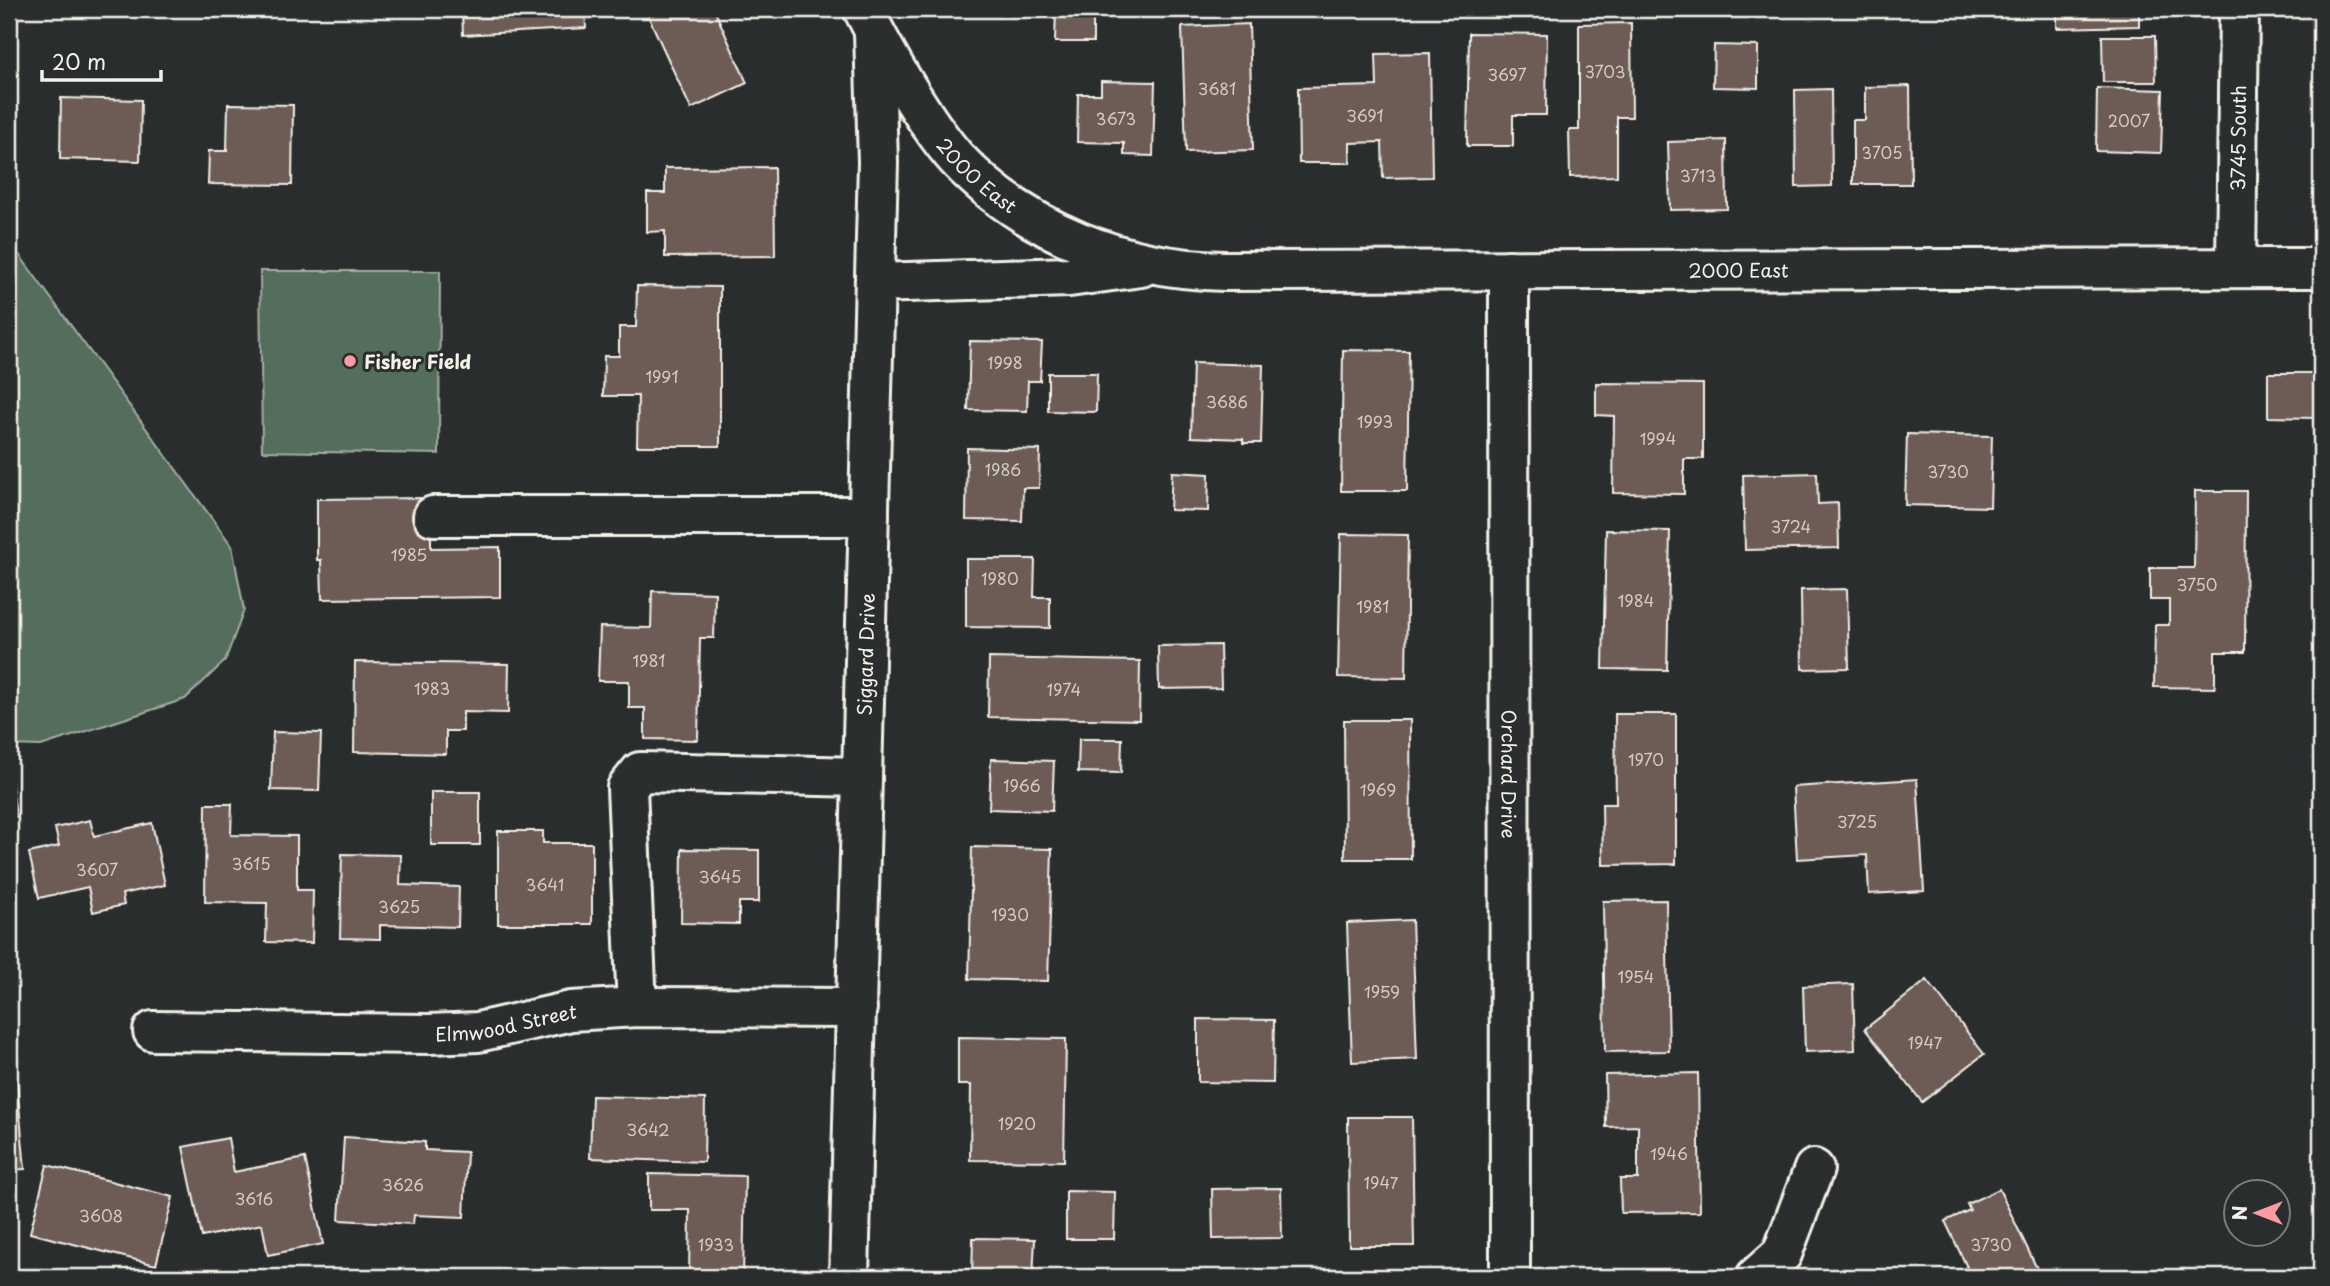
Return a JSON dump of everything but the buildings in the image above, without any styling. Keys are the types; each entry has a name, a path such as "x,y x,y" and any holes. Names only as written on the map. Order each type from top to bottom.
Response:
{"street":[{"name":"3745 South","path":"2236,268 2239,9"},
{"name":"2000 East","path":"870,17 936,131 979,180 1032,219 1067,236 1102,251 1156,265 1186,270 1224,271 2321,268"},
{"name":"Siggard Drive","path":"849,1277 878,162 870,17"},
{"name":"2000 East","path":"875,283 1069,277 1156,265"},
{"name":"Orchard Drive","path":"1508,270 1510,1277"},
{"path":"433,516 869,516"},
{"path":"637,1007 628,788 640,772 862,777"},
{"name":"Elmwood Street","path":"153,1031 478,1032 571,1011 637,1007 857,1009"},
{"path":"1756,1277 1782,1254 1814,1169"}],"green space":[{"path":"9,246 15,249 232,546 244,610 225,661 185,699 41,746 9,745"},
{"name":"Fisher Field","path":"260,271 440,271 439,454 262,451"}],"place":[{"name":"Fisher Field","path":"350,361"}]}
